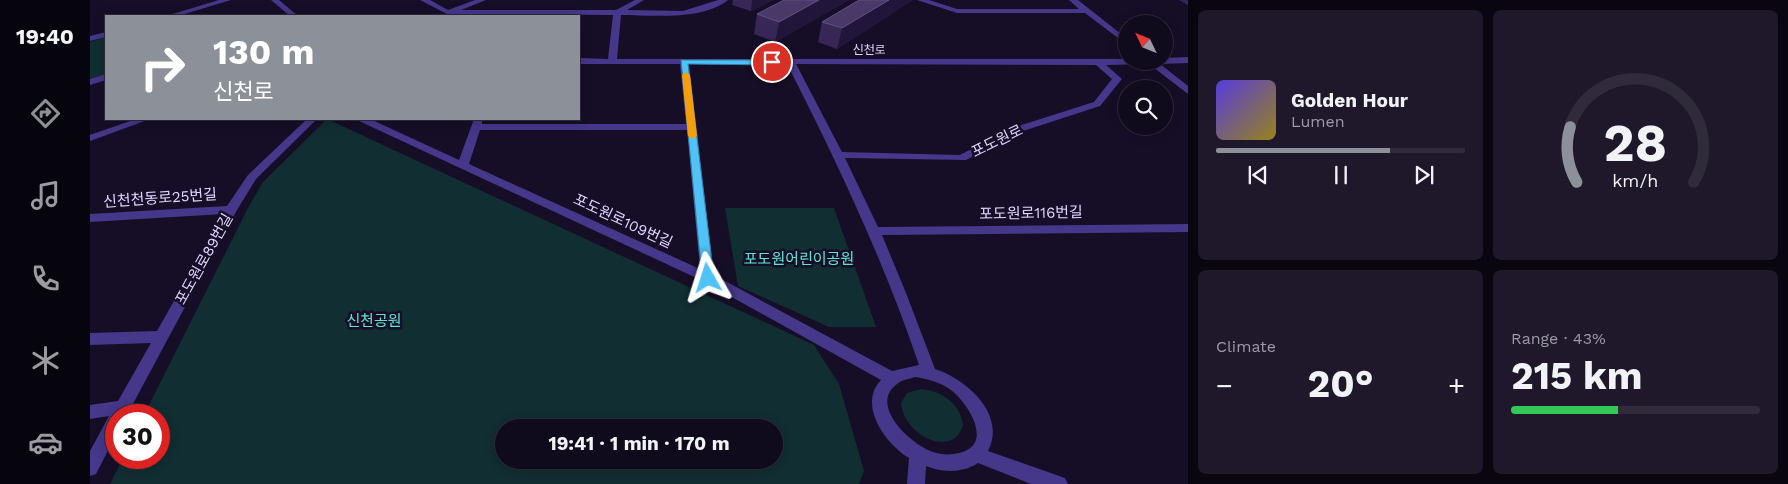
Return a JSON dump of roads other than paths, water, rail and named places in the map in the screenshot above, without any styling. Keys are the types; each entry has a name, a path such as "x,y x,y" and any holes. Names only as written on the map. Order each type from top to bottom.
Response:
{"street":[{"path":"174,15 227,0"},
{"path":"275,0 293,15"},
{"path":"424,0 447,12 617,13 684,13 708,7 724,0"},
{"path":"439,15 482,0"},
{"path":"617,13 640,0"},
{"path":"921,0 957,11 1086,11"},
{"path":"1073,0 1118,36"},
{"path":"612,61 617,13"},
{"path":"90,39 105,34"},
{"path":"1173,61 1188,60"},
{"name":"신천로","path":"580,61 1118,62"},
{"path":"684,62 708,278"},
{"path":"790,62 875,231 908,311 928,373"},
{"name":"포도원로","path":"838,155 962,158 1013,131 1097,104 1117,79 1098,63"},
{"path":"1163,70 1188,91"},
{"path":"90,82 105,77"},
{"path":"90,138 142,120"},
{"name":"포도원로89번길","path":"125,404 231,210 252,177 311,120"},
{"name":"포도원로109번길","path":"364,120 708,278 891,378"},
{"path":"463,165 477,123 691,127"},
{"name":"신천천동로25번길","path":"90,218 231,210"},
{"name":"포도원로116번길","path":"875,231 1188,228"},
{"path":"90,339 162,337"},
{"path":"902,373 928,373 957,385 978,408 984,420 986,433 983,445 976,454 965,461 950,463 934,461 918,455 904,446 884,422 879,409 879,396 883,386 891,378 902,373"},
{"path":"90,412 105,413"},
{"name":"포도원로89번길","path":"90,468 105,440"},
{"path":"976,454 1048,482 1059,484"},
{"path":"916,484 918,455"}],"park label":[{"name":"포도원어린이공원","path":"799,259"},
{"name":"신천공원","path":"374,321"}]}
